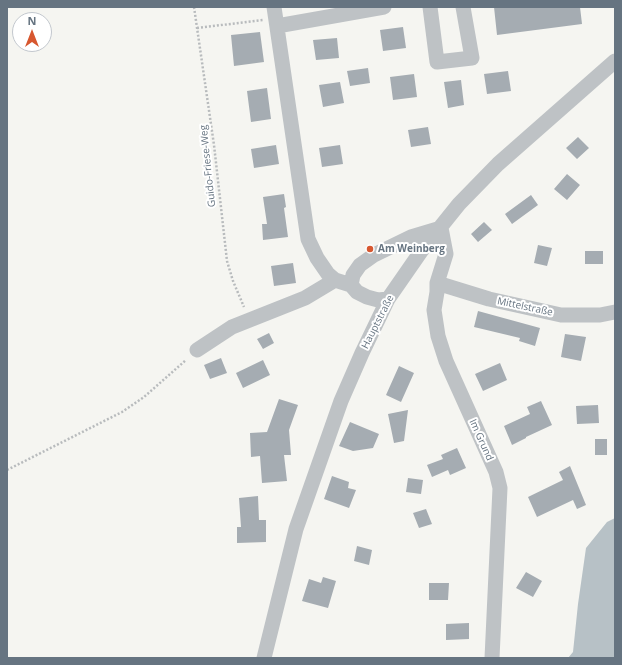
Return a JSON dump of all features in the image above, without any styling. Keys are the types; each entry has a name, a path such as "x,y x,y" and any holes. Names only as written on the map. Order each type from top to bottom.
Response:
{"street":[{"path":"384,7 276,17 308,239 317,258 328,274 335,280 351,286 356,292 367,297 378,300 388,299"},
{"path":"430,7 437,62 472,58 463,7"},
{"name":"Hauptstraße","path":"264,658 296,529 341,401 388,299 422,250 459,204 498,164 615,61"},
{"path":"351,286 353,275 360,265 374,255 411,237 441,228"},
{"name":"Im Grund","path":"441,228 446,254 437,283 434,310 438,336 446,361 496,472 500,488 492,658"},
{"path":"197,350 232,327 305,298 335,280"},
{"name":"Mittelstraße","path":"437,283 490,299 561,315 600,315 615,312"}],"path":[{"name":"Guido-Friese-Weg","path":"194,7 214,145 226,261 244,306 253,319"},
{"path":"198,28 276,17"},
{"path":"7,470 122,412 144,397 197,350"}],"shaded area":[{"path":"615,518 615,658 568,658 573,652 586,548 607,522"}],"building":[{"path":"494,7 580,7 582,24 497,35"},
{"path":"403,27 406,48 383,51 380,30"},
{"path":"260,32 264,62 234,66 231,35"},
{"path":"337,38 339,58 316,60 313,40"},
{"path":"368,68 370,83 350,86 347,71"},
{"path":"508,71 511,91 487,94 484,74"},
{"path":"414,74 417,97 393,100 390,77"},
{"path":"461,80 464,105 448,108 444,82"},
{"path":"340,82 344,103 323,107 319,85"},
{"path":"267,88 271,119 251,122 247,91"},
{"path":"428,127 431,144 411,147 408,130"},
{"path":"578,137 589,148 577,159 566,148"},
{"path":"276,145 279,164 254,168 251,149"},
{"path":"340,145 343,164 322,167 319,148"},
{"path":"567,174 580,185 567,200 554,189"},
{"path":"284,194 286,207 284,208 288,237 263,240 262,224 267,224 263,197"},
{"path":"531,195 538,205 512,224 505,214"},
{"path":"484,222 492,230 478,242 471,234"},
{"path":"538,245 552,248 547,266 534,263"},
{"path":"585,251 603,251 603,264 585,264"},
{"path":"293,263 296,283 274,286 271,266"},
{"path":"478,311 540,328 535,346 519,341 520,338 474,327"},
{"path":"269,333 274,343 263,349 257,339"},
{"path":"565,334 586,337 581,361 561,357"},
{"path":"221,358 227,373 210,379 204,365"},
{"path":"263,360 270,375 243,388 236,373"},
{"path":"500,363 507,380 483,391 475,374"},
{"path":"399,366 414,373 401,402 386,395"},
{"path":"279,399 298,405 289,430 291,455 284,455 287,481 262,483 260,456 251,457 250,433 267,432"},
{"path":"541,401 552,425 512,445 504,426 530,414 527,407"},
{"path":"598,405 599,423 577,424 576,406"},
{"path":"408,410 404,441 394,443 388,414"},
{"path":"350,422 379,434 373,448 353,451 339,446"},
{"path":"595,439 607,439 607,455 595,455"},
{"path":"457,448 466,468 450,475 448,470 432,477 427,465 443,459 441,455"},
{"path":"570,466 586,505 577,509 573,500 537,517 528,497 563,480 559,472"},
{"path":"332,476 349,482 348,488 356,490 349,508 324,499"},
{"path":"408,478 423,480 421,494 406,492"},
{"path":"258,496 259,520 266,520 266,542 237,543 237,527 241,527 239,498"},
{"path":"426,509 432,524 419,528 413,513"},
{"path":"357,546 372,550 369,565 354,561"},
{"path":"526,572 542,581 533,597 516,588"},
{"path":"323,577 336,581 328,608 302,601 309,579 321,583"},
{"path":"429,583 449,583 448,600 429,600"},
{"path":"469,623 469,639 446,640 446,624"}],"place":[{"name":"Am Weinberg","path":"370,249"}]}
